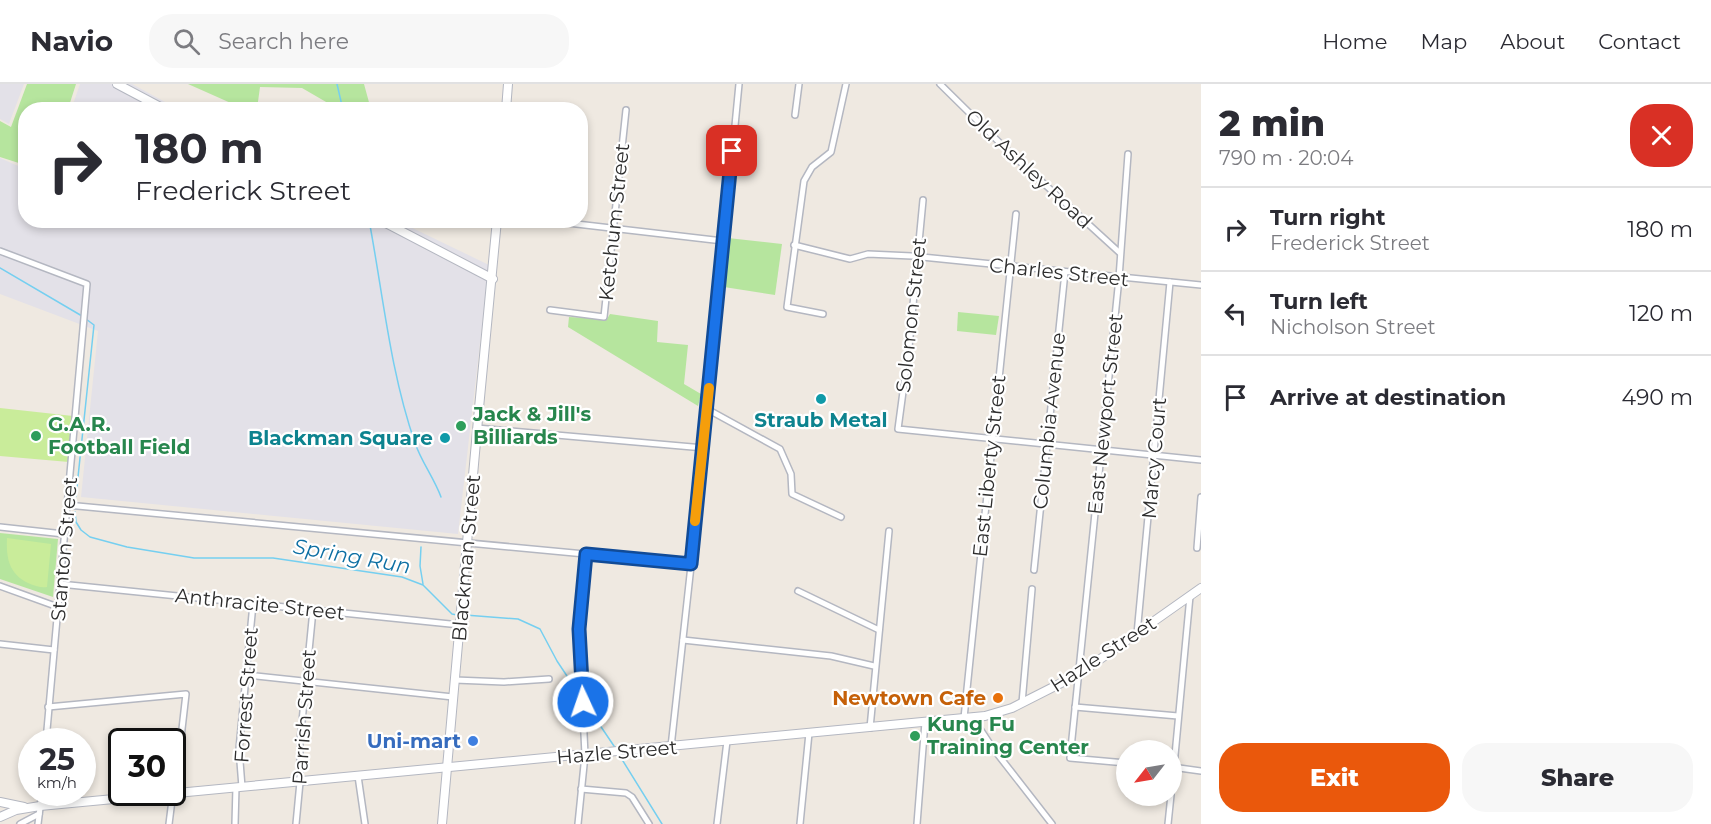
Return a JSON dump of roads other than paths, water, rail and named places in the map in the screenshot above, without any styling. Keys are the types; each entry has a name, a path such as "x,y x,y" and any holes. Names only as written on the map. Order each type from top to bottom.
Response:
{"main road":[{"path":"117,84 151,102"},
{"path":"507,102 508,84"},
{"path":"395,228 493,279"},
{"name":"Blackman Street","path":"442,824 497,228"},
{"name":"Hazle Street","path":"186,793 870,728 1001,712 1078,674 1201,588"},
{"path":"0,801 26,808"},
{"name":"Hazle Street","path":"2,814 26,808 40,810 108,802"}],"street":[{"path":"671,747 704,448 739,84"},
{"path":"795,115 798,84"},
{"path":"823,314 787,307 804,181 812,167 831,152 846,84"},
{"name":"Old Ashley Road","path":"940,84 1006,149 1120,253"},
{"name":"Ketchum Street","path":"550,310 604,317 626,110"},
{"name":"East Newport Street","path":"1116,762 1070,758 1119,278 1128,154"},
{"name":"Solomon Street","path":"923,200 909,346 898,429 992,439"},
{"name":"East Liberty Street","path":"968,717 992,439 1016,214"},
{"path":"588,225 723,241"},
{"name":"Charles Street","path":"794,245 850,259 868,254 917,257 1201,285"},
{"name":"Stanton Street","path":"0,251 87,284 47,728"},
{"name":"Columbia Avenue","path":"1034,570 1065,272"},
{"name":"Marcy Court","path":"1137,634 1170,282"},
{"path":"706,409 780,449 791,474 792,494 841,517"},
{"path":"477,428 704,448"},
{"path":"992,439 1201,460"},
{"path":"1197,548 1201,497"},
{"path":"67,505 691,564"},
{"path":"0,527 64,534"},
{"path":"870,728 874,666 889,531"},
{"path":"578,824 585,755 579,629 586,554"},
{"name":"Anthracite Street","path":"60,584 313,610 460,618"},
{"path":"0,586 58,607"},
{"path":"1022,703 1032,589"},
{"path":"798,591 879,630"},
{"path":"1175,740 1190,595"},
{"name":"Forrest Street","path":"235,824 239,787 239,749 253,604"},
{"name":"Parrish Street","path":"296,824 300,782 300,742 313,610"},
{"path":"683,640 831,656 874,666"},
{"path":"0,644 54,650"},
{"path":"246,675 453,697"},
{"path":"455,680 504,682 549,680"},
{"path":"48,707 186,694 182,728"},
{"path":"1075,707 1178,716"},
{"path":"968,717 1052,824"},
{"path":"917,824 925,722"},
{"path":"808,824 800,823 809,733"},
{"path":"717,824 727,741"},
{"path":"1182,768 1201,771"},
{"path":"358,776 365,824"},
{"path":"581,789 626,793 632,797 649,824"},
{"path":"38,824 40,806"},
{"path":"169,824 171,806"},
{"path":"1168,824 1170,806"},
{"path":"20,824 40,810"}],"waterway":[{"path":"337,84 341,102"},
{"path":"370,228 388,332 406,416 418,450 441,497"},
{"name":"Spring Run","path":"0,268 82,316"},
{"name":"Spring Run","path":"76,496 94,325 86,319"},
{"name":"Spring Run","path":"75,512 76,522 81,530 90,537 127,547 194,558 273,558 402,577 423,585 452,614 457,615"},
{"path":"421,547 420,566 423,584"},
{"name":"Spring Run","path":"465,615 518,619 540,629 557,661 579,694"},
{"name":"Spring Run","path":"585,703 616,749"},
{"name":"Spring Run","path":"618,753 662,824"}],"place":[{"name":"Straub Metal","path":"821,399"},
{"name":"Jack & Jill's Billiards","path":"461,426"},
{"name":"G.A.R. Football Field","path":"36,436"},
{"name":"Blackman Square","path":"445,438"},
{"name":"Newtown Cafe","path":"998,698"},
{"name":"Kung Fu Training Center","path":"915,736"},
{"name":"Uni-mart","path":"473,741"}]}
